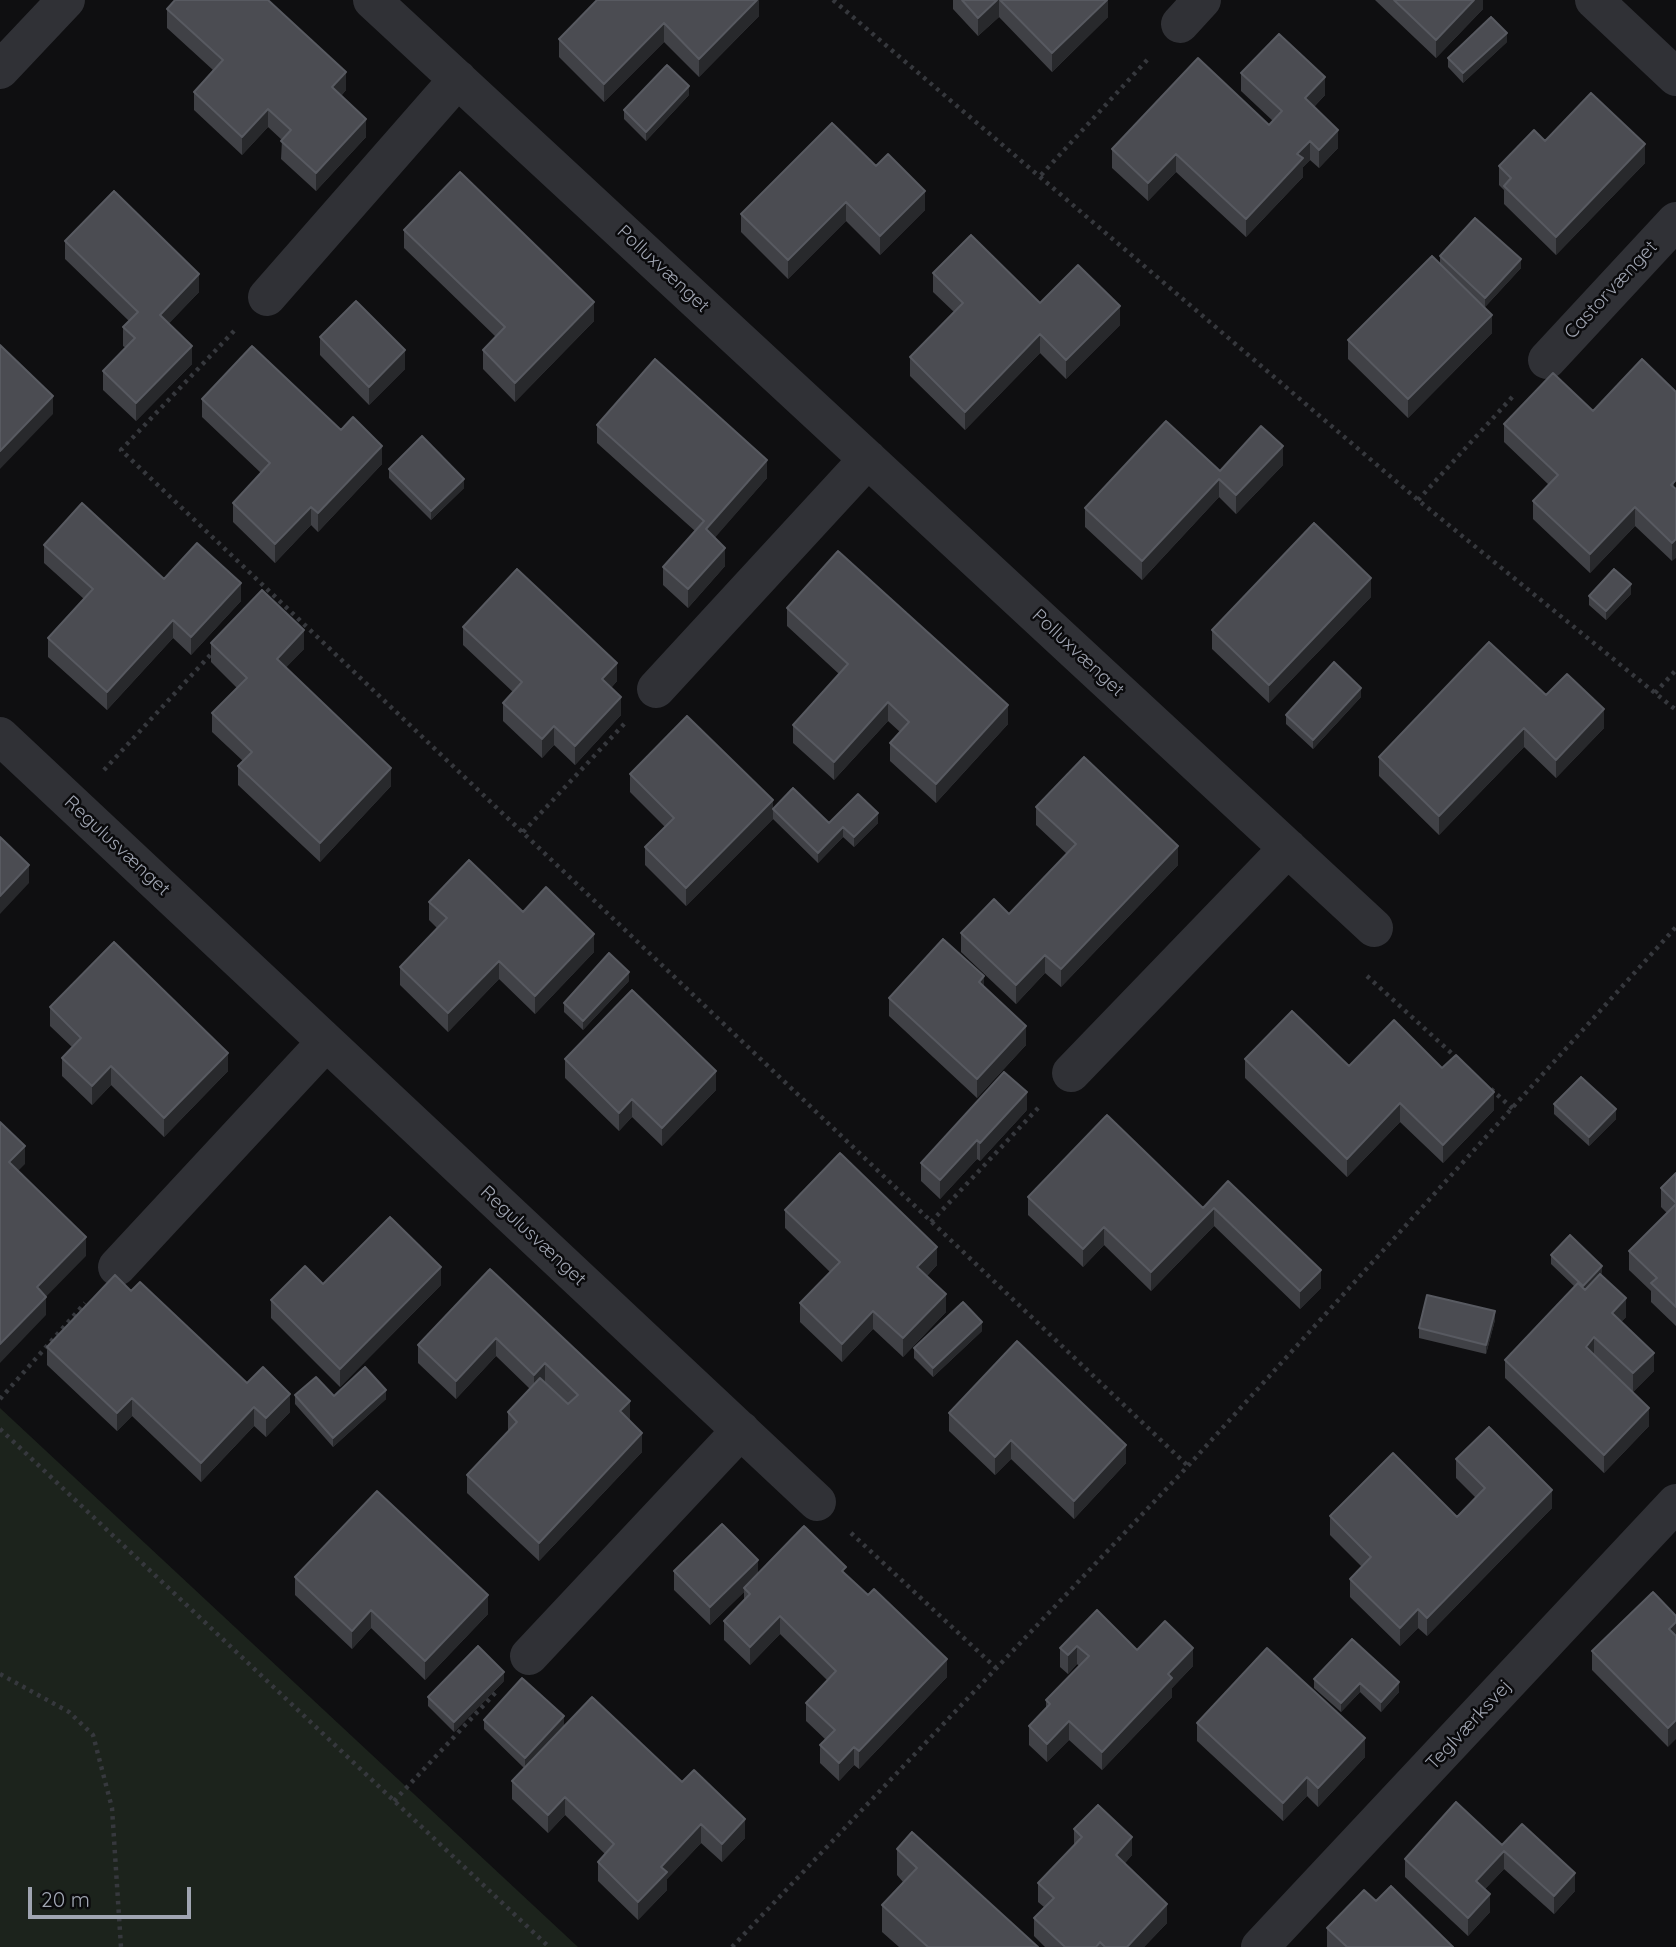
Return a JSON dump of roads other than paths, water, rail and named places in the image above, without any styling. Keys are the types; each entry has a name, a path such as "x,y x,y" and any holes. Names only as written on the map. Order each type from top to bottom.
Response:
{"street":[{"path":"0,70 66,0"},
{"name":"Polluxvænget","path":"372,0 1374,928"},
{"path":"1594,0 1676,77"},
{"path":"267,297 458,79"},
{"name":"Castorvænget","path":"1547,359 1676,221"},
{"path":"656,689 868,459"},
{"name":"Regulusvænget","path":"0,736 817,1502"},
{"path":"1071,1073 1288,848"},
{"path":"117,1267 326,1042"},
{"path":"529,1656 741,1430"},
{"name":"Teglværksvej","path":"1261,1947 1676,1503"}]}
